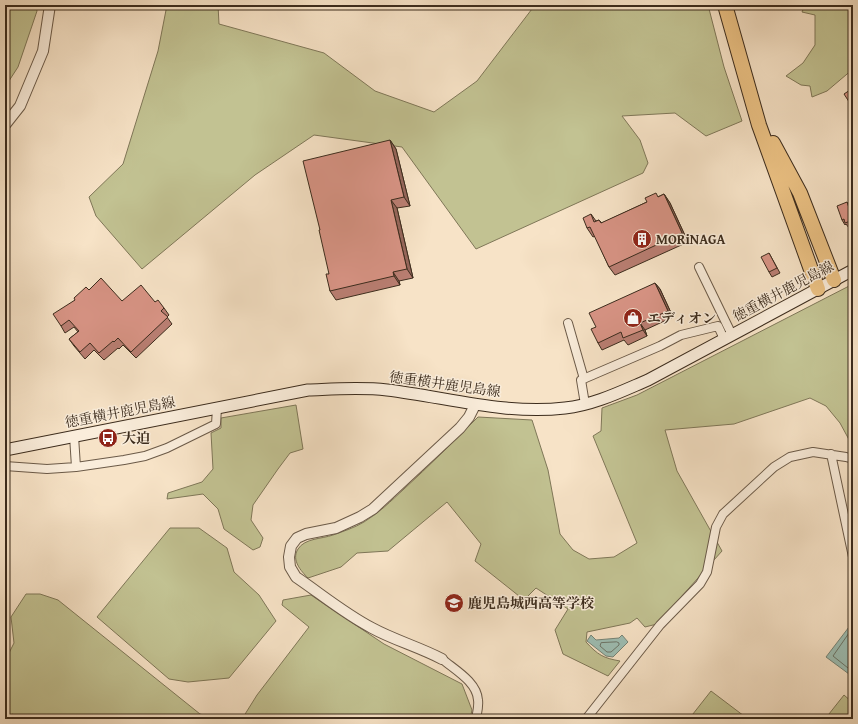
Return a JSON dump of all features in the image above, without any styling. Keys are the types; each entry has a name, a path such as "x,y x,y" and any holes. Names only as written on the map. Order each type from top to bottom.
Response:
{"highway":[{"path":"725,5 745,82 759,125 818,289"},
{"path":"755,109 800,194 834,280"}],"main road":[{"name":"徳重横井鹿児島線","path":"5,450 308,390 341,388 387,390 475,405 513,409 566,408 584,404 648,380 853,270"}],"street":[{"path":"5,125 20,106 43,52 50,5"},
{"path":"700,267 728,337"},
{"path":"568,323 584,379"},
{"path":"584,404 581,380 660,346 681,334 718,326 728,337"},
{"path":"475,405 469,417 460,428 372,509 336,528 306,534 297,538 291,546 289,557 290,567 296,577 354,618 373,629 427,651 442,659 473,686 477,694 478,701 476,719"},
{"path":"5,466 47,469 76,468 145,456 168,448 216,424 217,408"},
{"path":"74,436 76,468"},
{"path":"586,719 660,625 700,584 707,572 716,527 723,514 774,467 790,457 813,452 853,459"},
{"path":"831,454 853,557"}],"green space":[{"path":"5,5 36,5 37,11 18,67 5,87"},
{"path":"167,5 218,5 219,24 324,53 375,91 434,112 477,81 535,5 708,5 724,67 742,121 706,136 675,113 622,116 640,140 648,163 643,173 476,249 402,147 314,135 255,175 142,269 96,216 89,197 123,164 158,51"},
{"path":"805,5 853,5 853,69 827,91 812,97 810,86 801,85 786,76 803,63 815,45 815,15 802,12"},
{"path":"853,284 853,447 840,423 826,406 810,398 734,424 665,430 677,471 722,551 657,624 645,627 637,618 630,623 587,632 586,642 594,650 609,659 620,661 608,676 563,654 555,630 568,609 536,588 524,600 475,561 481,544 447,502 388,551 357,553 341,567 308,578 298,565 296,561 296,553 301,545 309,541 353,528 375,515 423,472 478,417 532,420 548,470 560,534 573,550 589,559 614,557 637,543 593,436 601,431 602,408 637,395"},
{"path":"296,405 303,449 290,453 253,505 251,520 263,538 260,547 253,550 224,529 218,509 203,494 167,499 168,493 202,482 213,469 211,433 221,428 221,418"},
{"path":"170,528 199,528 227,548 234,572 259,595 276,621 229,678 188,682 169,679 97,617"},
{"path":"26,594 40,594 58,600 200,714 218,719 16,719 13,714 5,717 5,661 14,643 11,617"},
{"path":"311,595 384,644 462,684 472,710 470,719 242,719 257,695 309,627 282,605 283,600"},
{"path":"711,691 748,719 689,719"},
{"path":"844,695 853,703 853,719 825,719"}],"water":[{"path":"849,627 853,630 853,677 826,657"},
{"path":"591,635 596,640 619,638 622,635 628,642 613,657 606,656 587,641"}],"building":[{"path":"853,88 853,108 844,94"},
{"path":"390,140 404,197 391,200 407,269 393,272 394,276 330,291 326,274 329,274 320,230 303,161"},
{"name":"MORiNAGA","path":"656,193 658,197 664,194 682,233 609,267 590,227 587,228 583,218 591,214 594,222 599,220 601,223 647,202 645,198"},
{"path":"847,202 850,211 853,210 853,220 845,223 844,219 842,220 837,206"},
{"path":"769,253 777,268 769,272 761,257"},
{"path":"101,278 122,301 141,285 155,302 158,300 164,308 161,311 168,317 131,352 118,338 99,353 90,343 80,352 69,339 79,331 69,320 61,326 53,314 75,300 74,298 86,287 89,290"},
{"name":"エディオン","path":"655,283 668,311 640,323 643,330 623,338 621,332 598,343 591,329 596,327 589,313"}],"place":[{"name":"MORiNAGA","path":"642,239"},
{"name":"エディオン","path":"633,318"},
{"name":"大迫","path":"108,438"},
{"name":"鹿児島城西高等学校","path":"454,603"}]}
